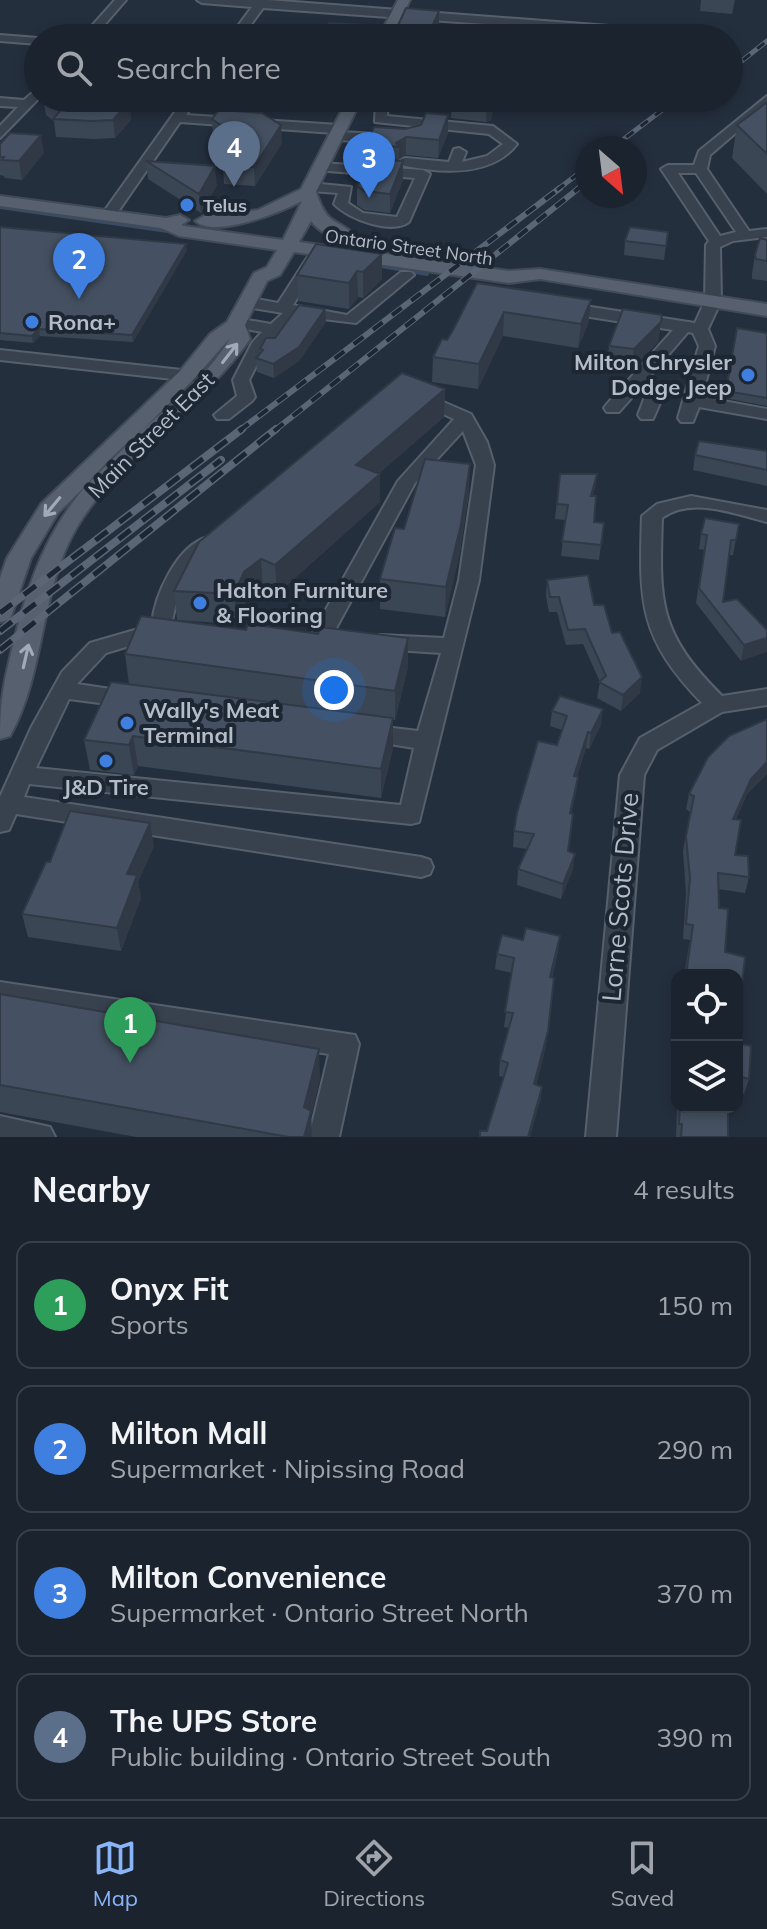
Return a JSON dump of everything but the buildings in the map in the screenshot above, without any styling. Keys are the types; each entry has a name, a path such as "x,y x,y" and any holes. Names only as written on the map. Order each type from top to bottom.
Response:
{"main road":[{"path":"392,24 404,0"},
{"name":"Main Street East","path":"0,614 19,558 49,509 240,339 235,324 260,277 277,266 294,239 324,161 349,112"},
{"path":"0,190 40,197 57,206"},
{"path":"0,201 110,213 166,223 262,215 310,195 322,224 350,239"},
{"name":"Main Street East","path":"260,277 255,267 291,201"},
{"path":"204,221 271,236"},
{"path":"166,223 179,231 271,236"},
{"name":"Ontario Street North","path":"271,236 509,277 540,274 767,310"},
{"name":"Ontario Street North","path":"294,239 350,239 520,263 540,274"},
{"name":"Main Street East","path":"0,729 23,670 45,574 65,528 96,484 198,376"}],"street":[{"path":"100,24 121,0"},
{"path":"202,0 528,24"},
{"path":"245,24 261,2"},
{"path":"0,38 24,40"},
{"path":"745,235 700,169 704,154 767,100"},
{"path":"0,102 24,104"},
{"path":"0,134 24,107"},
{"path":"110,213 180,112"},
{"path":"370,143 380,112"},
{"path":"176,118 338,133 370,143 405,140 415,122"},
{"path":"324,161 457,159 479,166 502,154 510,144 493,130 380,119"},
{"path":"738,124 753,127"},
{"path":"324,161 358,168 423,174 402,222 359,217 341,204 358,168"},
{"path":"700,169 668,169 717,242"},
{"path":"310,195 346,190"},
{"path":"613,408 692,328 713,301 713,245 745,235 767,233"},
{"path":"223,415 244,399 241,380 258,345 275,330 289,309 311,261 321,260 406,275 350,320 289,309 246,302"},
{"path":"277,266 306,269"},
{"path":"550,306 692,328 707,346 689,409 767,414"},
{"path":"235,324 275,330"},
{"path":"0,355 198,376"},
{"path":"644,376 655,394 647,415"},
{"path":"23,775 411,815 469,580 485,465 478,442 465,418 455,410 403,391"},
{"path":"453,646 313,638 407,481 424,458 465,418"},
{"path":"717,705 669,653 654,618 648,579 652,516 663,504 681,502 767,516"},
{"path":"225,529 192,557 172,581 164,597 173,630 98,648 77,667 5,813 421,867"},
{"path":"63,690 158,703"},
{"name":"Lorne Scots Drive","path":"601,1137 632,775 648,744 717,705 767,697"},
{"path":"348,730 427,741"},
{"path":"0,994 345,1044 324,1137"},
{"path":"0,1130 40,1137"}],"waterway":[{"path":"0,207 175,232"},
{"path":"376,265 427,274"}],"railway":[{"path":"743,60 767,41"},
{"path":"628,136 660,112"},
{"path":"557,190 575,176"},
{"path":"239,431 560,188"},
{"path":"274,431 575,191"},
{"path":"0,613 242,429"},
{"path":"0,650 276,429"},
{"path":"0,631 221,460"}],"place":[{"name":"The UPS Store","path":"234,187"},
{"name":"Milton Convenience","path":"369,198"},
{"name":"Telus","path":"187,205"},
{"name":"Milton Mall","path":"79,299"},
{"name":"Rona+","path":"32,322"},
{"name":"Milton Chrysler Dodge Jeep","path":"748,375"},
{"name":"Halton Furniture & Flooring","path":"200,603"},
{"name":"Wally's Meat Terminal","path":"127,723"},
{"name":"J&D Tire","path":"106,761"},
{"name":"Onyx Fit","path":"130,1063"}]}
